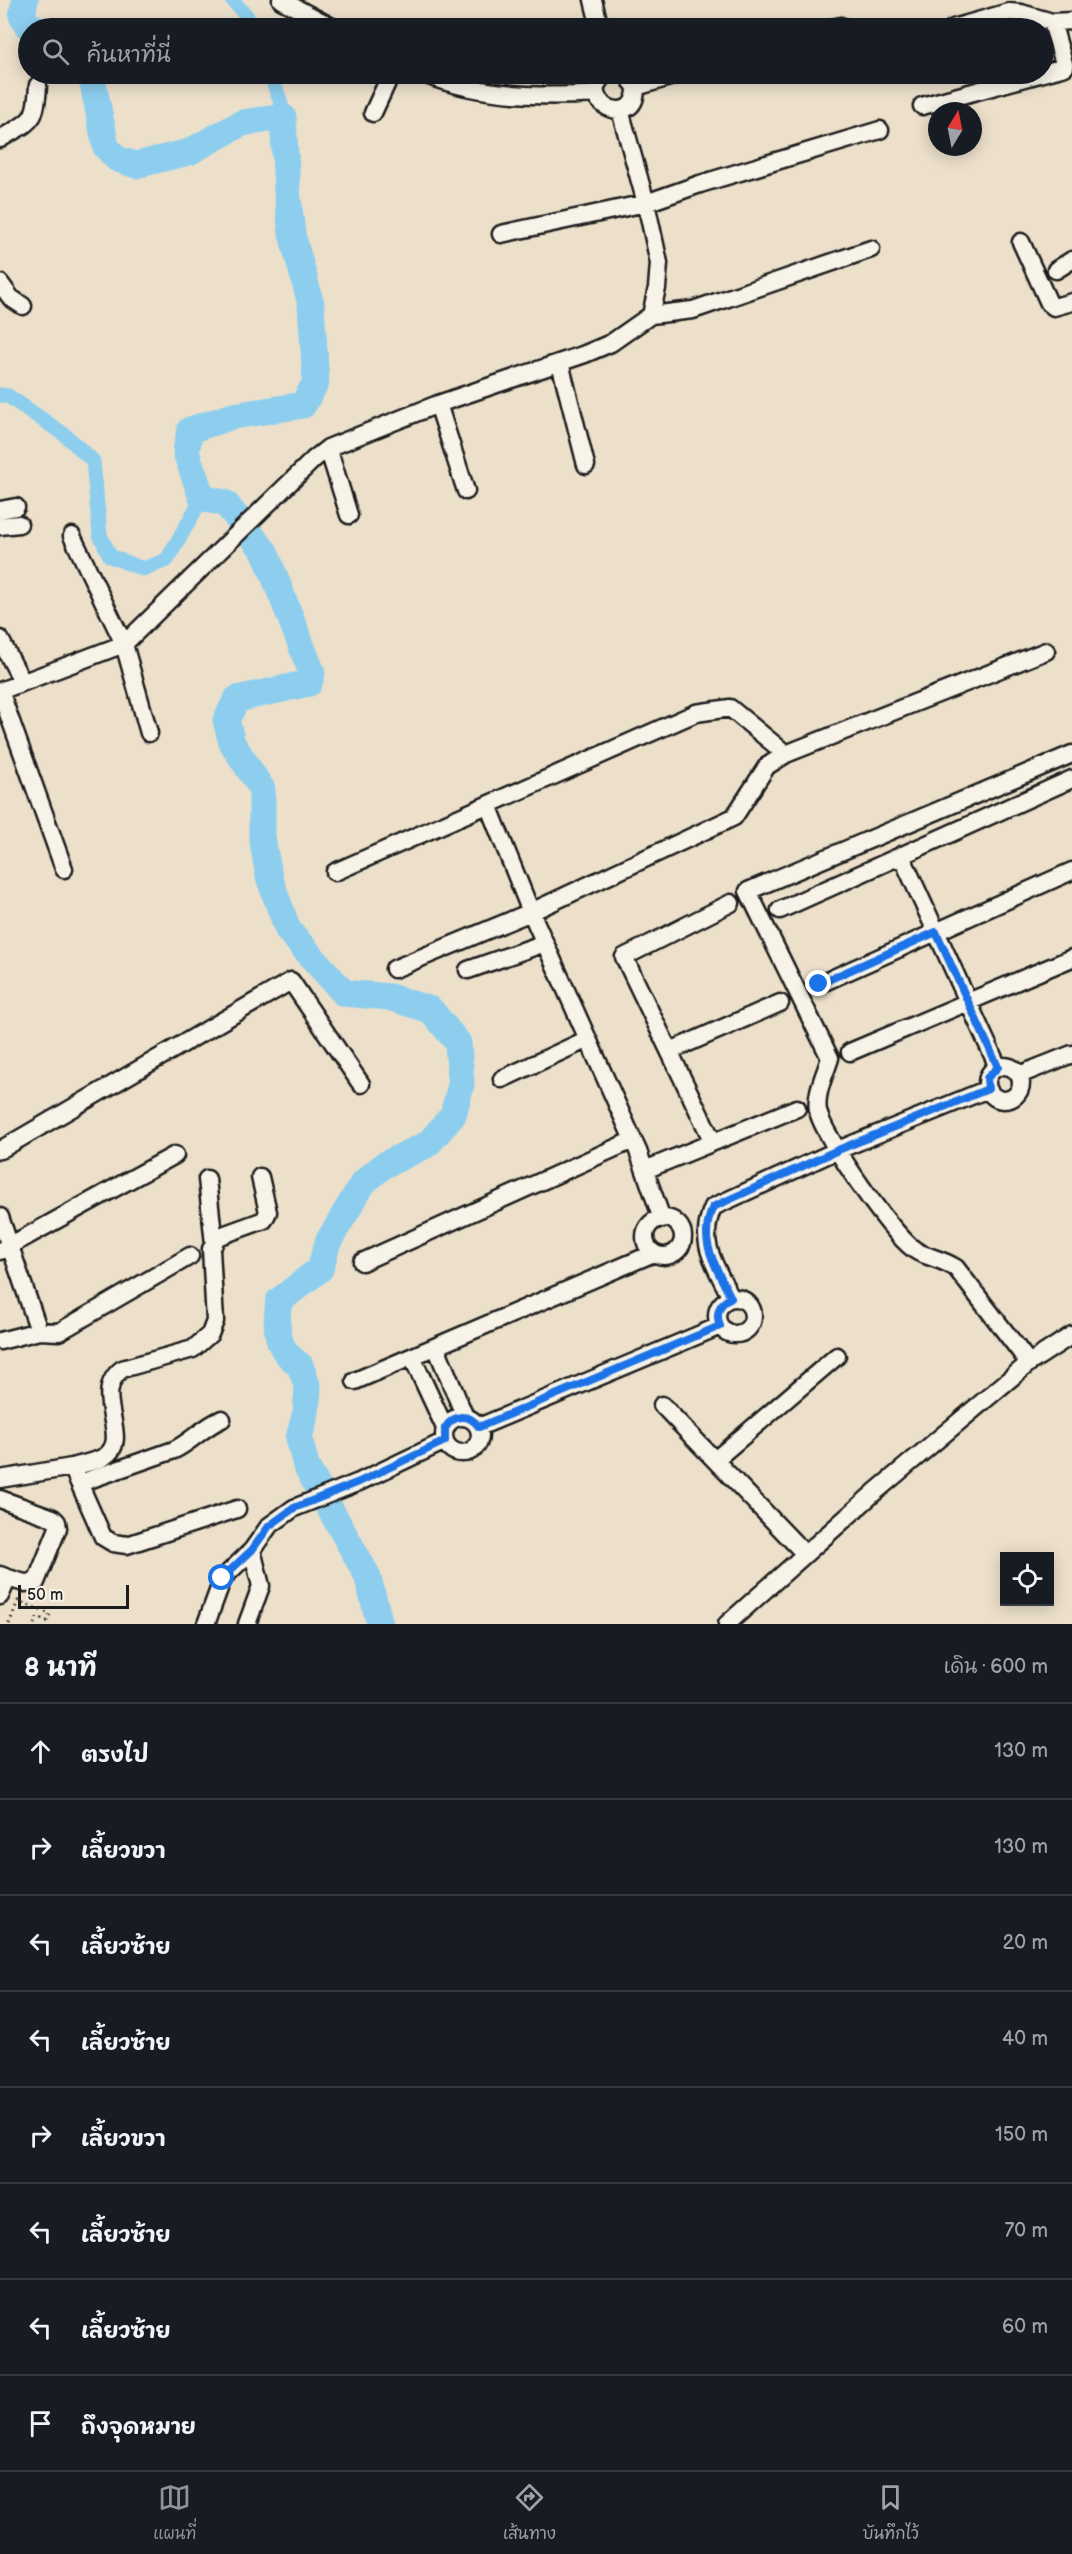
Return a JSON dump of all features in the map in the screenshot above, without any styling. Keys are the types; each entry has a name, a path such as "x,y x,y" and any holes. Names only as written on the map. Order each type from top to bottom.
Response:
{"street":[{"path":"281,0 315,18"},
{"path":"593,0 598,18"},
{"path":"988,18 1009,12 1038,18"},
{"path":"1054,22 1072,21"},
{"path":"1054,29 1065,67 1054,70"},
{"path":"373,113 387,84"},
{"path":"453,84 496,93 573,96 596,94"},
{"path":"598,84 596,94 599,100 608,108 620,110 634,99 632,84"},
{"path":"922,106 1003,84"},
{"path":"0,139 32,119 37,105 38,85"},
{"path":"620,110 646,203 659,263 657,288 651,315"},
{"path":"501,234 646,203 700,184 880,130"},
{"path":"1021,242 1049,303 1054,307 1072,302"},
{"path":"64,869 0,691 124,644 328,448 438,404 560,363 610,343 651,315 693,310 871,249"},
{"path":"1056,270 1072,260"},
{"path":"0,283 11,298 23,306"},
{"path":"560,363 586,465"},
{"path":"438,404 466,490"},
{"path":"328,448 349,515"},
{"path":"0,526 11,514"},
{"path":"72,536 124,644 149,733"},
{"path":"0,639 22,681"},
{"path":"394,969 531,912 734,817 767,766 786,754 1046,651"},
{"path":"335,872 696,713 730,708 786,754"},
{"path":"1029,1363 956,1268 918,1252 908,1243 861,1188 838,1150 819,1113 817,1096 830,1058 748,891 1072,754"},
{"path":"780,910 1072,779"},
{"path":"488,805 531,912 633,1140 662,1219"},
{"path":"901,855 998,1067"},
{"path":"819,984 1072,871"},
{"path":"712,1142 624,957 731,903"},
{"path":"468,970 545,943"},
{"path":"850,1052 1072,958"},
{"path":"0,1150 291,981 361,1084"},
{"path":"670,1051 780,1003"},
{"path":"502,1079 588,1039"},
{"path":"1019,1075 1072,1054"},
{"path":"998,1067 1010,1067 1019,1075 1021,1081 1019,1092 1010,1100 994,1098 988,1089 987,1078 998,1067"},
{"path":"731,1298 707,1247 705,1233 713,1207 838,1150 988,1089"},
{"path":"645,1170 797,1108"},
{"path":"362,1262 633,1140"},
{"path":"5,1248 175,1155"},
{"path":"0,1479 72,1467 104,1457 113,1446 115,1433 108,1395 114,1375 122,1369 193,1349 210,1334 215,1321 210,1259 214,1244 217,1237 264,1220 268,1212 260,1177"},
{"path":"207,1179 214,1244"},
{"path":"0,1217 5,1248 39,1331"},
{"path":"662,1219 674,1221 681,1231 682,1243 669,1256 654,1253 648,1247 645,1235 651,1224 662,1219"},
{"path":"355,1381 654,1253"},
{"path":"0,1341 39,1331 59,1332 190,1256"},
{"path":"743,1299 752,1308 753,1320 741,1333 729,1333 720,1326 718,1309 726,1300 743,1299"},
{"path":"479,1427 720,1326"},
{"path":"727,1624 874,1492 1029,1363 1072,1335"},
{"path":"436,1347 465,1417"},
{"path":"715,1460 837,1356"},
{"path":"206,1624 222,1578 252,1550 269,1526 294,1508 359,1482 445,1434 453,1419 471,1418 481,1432 478,1444 470,1451 458,1453 448,1446 445,1434 412,1357"},
{"path":"662,1405 805,1554"},
{"path":"80,1483 174,1450 186,1444 208,1425 222,1419"},
{"path":"72,1467 103,1537 113,1543 127,1545 151,1539 237,1509"},
{"path":"0,1499 53,1518 58,1528 36,1582 24,1583 4,1577 0,1596"},
{"path":"247,1624 261,1586 252,1550"}],"path":[{"path":"9,1624 18,1601 50,1614 46,1621 37,1617 34,1624"}],"waterway":[{"path":"23,18 25,0"},
{"path":"232,0 247,18"},
{"path":"93,84 106,147 117,159 136,165 189,152 242,123 283,117 292,234 311,304 316,382 303,405 233,416 190,430 186,452 202,498 225,503 265,552 312,673 309,683 237,699 226,720 232,743 262,789 262,837 269,877 288,930 344,993 389,997 431,1010 458,1043 461,1085 453,1115 428,1144 384,1165 363,1183 328,1242 320,1269 279,1301 277,1329 281,1345 300,1365 308,1388 306,1412 299,1438 306,1466 367,1575 380,1624"},
{"path":"274,84 283,117"},
{"path":"0,395 8,396 65,435 93,461 100,535 110,556 143,569 167,560 202,498"}],"route":[{"path":"222,1578 252,1550 269,1526 294,1508 359,1482 445,1441 445,1428 453,1419 471,1418 479,1427 720,1326 718,1309 721,1304 731,1298 707,1247 705,1233 707,1220 713,1207 838,1150 988,1089 987,1078 998,1067 936,932 819,984"}]}
